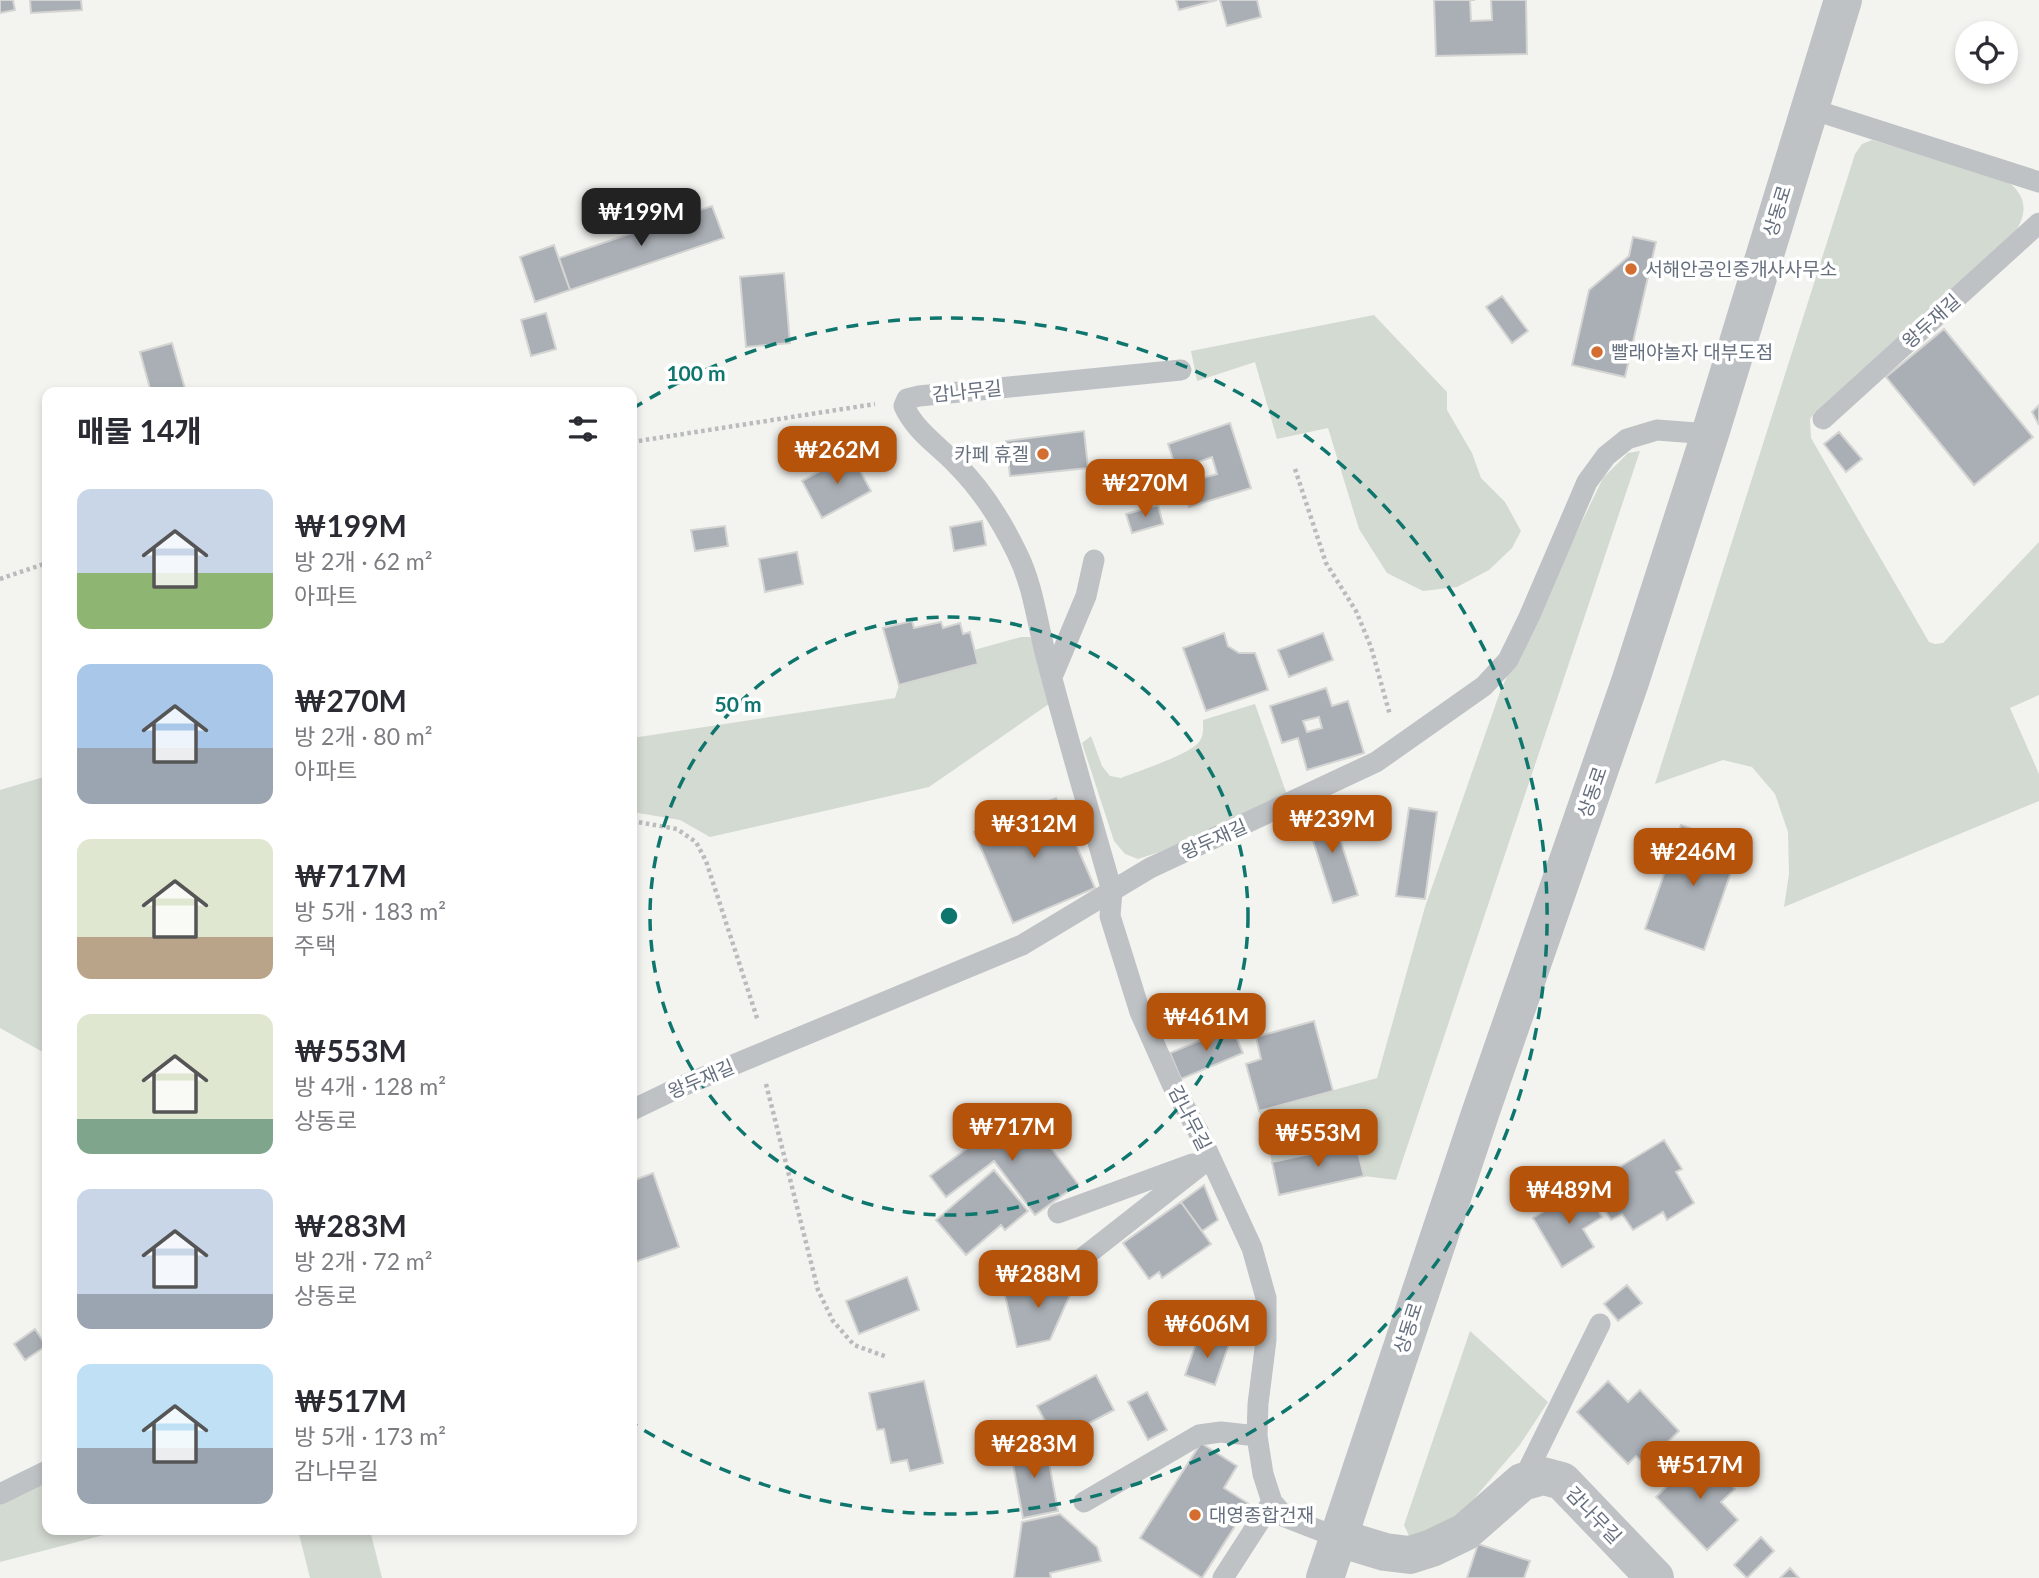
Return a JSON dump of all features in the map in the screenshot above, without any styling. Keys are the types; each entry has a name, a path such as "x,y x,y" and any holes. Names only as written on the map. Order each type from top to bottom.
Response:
{"street":[{"name":"상동로","path":"1325,1578 1481,1111 1630,682 1710,434 1843,0"},
{"name":"감나무길","path":"1522,1482 1543,1476 1562,1482 1655,1578"},
{"path":"1339,1538 1385,1552 1410,1555 1465,1532 1522,1482"}],"lane":[{"path":"1808,108 2039,182"},
{"name":"왕두재길","path":"1823,419 2039,223"},
{"name":"감나무길","path":"1181,369 919,396 907,400 904,407 908,416 979,491 1017,552 1030,584 1052,677 1112,891 1110,916 1140,1012 1252,1248 1266,1298 1266,1340 1257,1436 1263,1474 1272,1502"},
{"name":"왕두재길","path":"637,1108 680,1087 1022,945 1150,868 1376,762 1484,686 1508,660 1530,618 1587,482 1606,456 1627,439 1657,430 1710,434"},
{"path":"1052,677 1086,596 1094,560"},
{"name":"감나무길","path":"1058,1213 1210,1158"},
{"name":"감나무길","path":"1080,1259 1210,1158"},
{"path":"1522,1482 1600,1324"},
{"path":"1084,1502 1199,1435 1221,1432 1257,1436"},
{"path":"3,1486 42,1473"},
{"path":"1223,1578 1272,1502 1284,1517 1339,1538"}],"path":[{"path":"637,441 907,400"},
{"path":"1295,469 1326,563 1356,611 1371,647 1398,746"},
{"path":"0,579 42,566"},
{"path":"637,822 677,829 696,842 706,861 768,1051 766,1088 818,1290 833,1321 854,1345 887,1357"}],"shaded area":[{"path":"1872,140 2005,180 2017,190 2023,202 2023,215 2017,229 1815,412 1810,419 1811,438 1929,642 1943,643 2039,542 2039,695 2010,708 2039,774 2039,801 1784,907 1789,874 1788,832 1775,794 1752,767 1723,760 1655,784 1855,154 1862,144"},
{"path":"1374,315 1447,392 1447,410 1472,453 1481,478 1505,502 1521,531 1512,548 1489,570 1457,587 1423,591 1387,573 1359,529 1328,428 1277,439 1255,362 1197,381 1191,351"},
{"path":"1640,451 1396,1180 1364,1176 1356,1144 1272,1162 1259,1111 1377,1078 1425,907 1501,689 1603,478 1628,453"},
{"path":"1030,637 1035,646 1049,704 929,787 710,837 680,820 637,813 637,737 895,698 899,685 977,664 974,650"},
{"path":"1255,704 1287,795 1159,852 1138,859 1125,854 1114,841 1082,743 1091,736 1102,766 1110,776 1121,778 1193,747 1202,737 1203,720"},
{"path":"42,777 42,1051 0,1028 0,790"},
{"path":"1470,1331 1548,1402 1519,1446 1461,1514 1430,1536 1409,1536 1404,1525"},
{"path":"42,1481 42,1535 104,1535 0,1562 0,1502"},
{"path":"299,1535 371,1535 382,1578 310,1578"}],"building":[{"path":"0,0 13,0 15,10 0,13"},
{"path":"30,0 81,0 82,10 31,13"},
{"path":"1176,0 1217,0 1179,10"},
{"path":"1220,0 1257,0 1261,17 1227,26"},
{"path":"1434,0 1470,0 1471,21 1492,20 1491,0 1526,0 1527,54 1436,56"},
{"path":"712,206 724,238 570,290 559,258"},
{"path":"1633,237 1656,242 1625,377 1572,365 1589,290 1629,256"},
{"path":"554,245 570,290 535,302 520,257"},
{"path":"784,273 790,343 746,347 740,277"},
{"path":"1502,296 1528,331 1512,343 1486,307"},
{"path":"546,313 556,349 531,356 521,320"},
{"path":"1944,329 2033,437 1974,485 1886,377"},
{"path":"172,343 185,387 150,387 140,352"},
{"path":"2039,405 2039,425 2032,412"},
{"path":"1230,423 1251,488 1189,507 1168,444","holes":["1212,457 1217,474 1203,478 1198,462"]},
{"path":"1084,431 1088,468 1010,476 1006,441"},
{"path":"1839,432 1862,459 1846,472 1824,444"},
{"path":"851,454 871,491 822,518 802,481"},
{"path":"1158,505 1163,524 1132,533 1126,514"},
{"path":"982,521 986,545 954,551 950,527"},
{"path":"725,526 728,546 695,551 691,530"},
{"path":"797,552 803,584 765,592 759,559"},
{"path":"912,621 914,628 941,622 943,628 960,623 963,634 970,632 978,664 899,685 883,628"},
{"path":"1224,633 1228,646 1239,653 1255,653 1268,690 1206,711 1183,648"},
{"path":"1323,633 1333,660 1289,677 1278,650"},
{"path":"1326,688 1332,706 1348,701 1364,753 1307,770 1298,738 1282,743 1270,706","holes":["1319,717 1322,728 1307,732 1303,721"]},
{"path":"1056,798 1095,888 1013,923 974,832"},
{"path":"1330,808 1358,895 1333,903 1305,816"},
{"path":"1409,808 1437,812 1425,899 1396,896"},
{"path":"1681,825 1740,846 1704,950 1645,929"},
{"path":"1314,1021 1333,1091 1259,1111 1246,1064 1261,1059 1256,1037"},
{"path":"1232,1027 1243,1053 1181,1079 1170,1053"},
{"path":"1021,1108 1078,1184 1035,1215 994,1161 946,1197 930,1176"},
{"path":"1664,1140 1682,1169 1676,1172 1694,1203 1667,1220 1663,1212 1633,1230 1622,1214 1611,1220 1590,1185"},
{"path":"1356,1144 1364,1176 1279,1195 1272,1162"},
{"path":"994,1170 1028,1211 1005,1230 1001,1225 966,1255 936,1220"},
{"path":"653,1173 679,1247 637,1261 637,1179"},
{"path":"1204,1185 1218,1220 1202,1231 1181,1202"},
{"path":"1584,1187 1602,1217 1583,1229 1594,1247 1562,1267 1533,1218"},
{"path":"1181,1202 1211,1244 1162,1278 1159,1272 1149,1279 1123,1243"},
{"path":"1071,1276 1073,1288 1050,1340 1017,1347 1004,1291"},
{"path":"907,1277 919,1310 859,1334 846,1301"},
{"path":"1627,1285 1642,1303 1618,1321 1604,1304"},
{"path":"35,1329 42,1340 42,1349 25,1360 14,1344"},
{"path":"1199,1335 1229,1344 1215,1385 1185,1375"},
{"path":"1096,1375 1114,1410 1078,1429 1087,1447 1065,1459 1037,1406"},
{"path":"924,1381 943,1463 910,1471 907,1460 891,1463 884,1429 877,1430 869,1393"},
{"path":"1608,1381 1628,1402 1640,1390 1679,1431 1645,1464 1636,1456 1628,1464 1577,1412"},
{"path":"1147,1392 1167,1430 1148,1440 1128,1402"},
{"path":"1045,1441 1058,1511 1023,1518 1010,1448"},
{"path":"1201,1443 1237,1466 1224,1488 1249,1504 1202,1578 1140,1538"},
{"path":"1700,1453 1735,1489 1721,1502 1738,1520 1707,1550 1656,1497"},
{"path":"1060,1514 1097,1547 1101,1561 1050,1573 1051,1578 1014,1578 1022,1522"},
{"path":"1761,1537 1774,1551 1747,1578 1734,1565"},
{"path":"1478,1544 1530,1561 1524,1578 1467,1578"},
{"path":"1790,1568 1799,1578 1780,1578"}],"place":[{"name":"서해안공인중개사사무소","path":"1631,269"},
{"name":"빨래야놀자 대부도점","path":"1597,352"},
{"name":"카페 휴겔","path":"1043,454"},
{"name":"대영종합건재","path":"1195,1515"}]}
